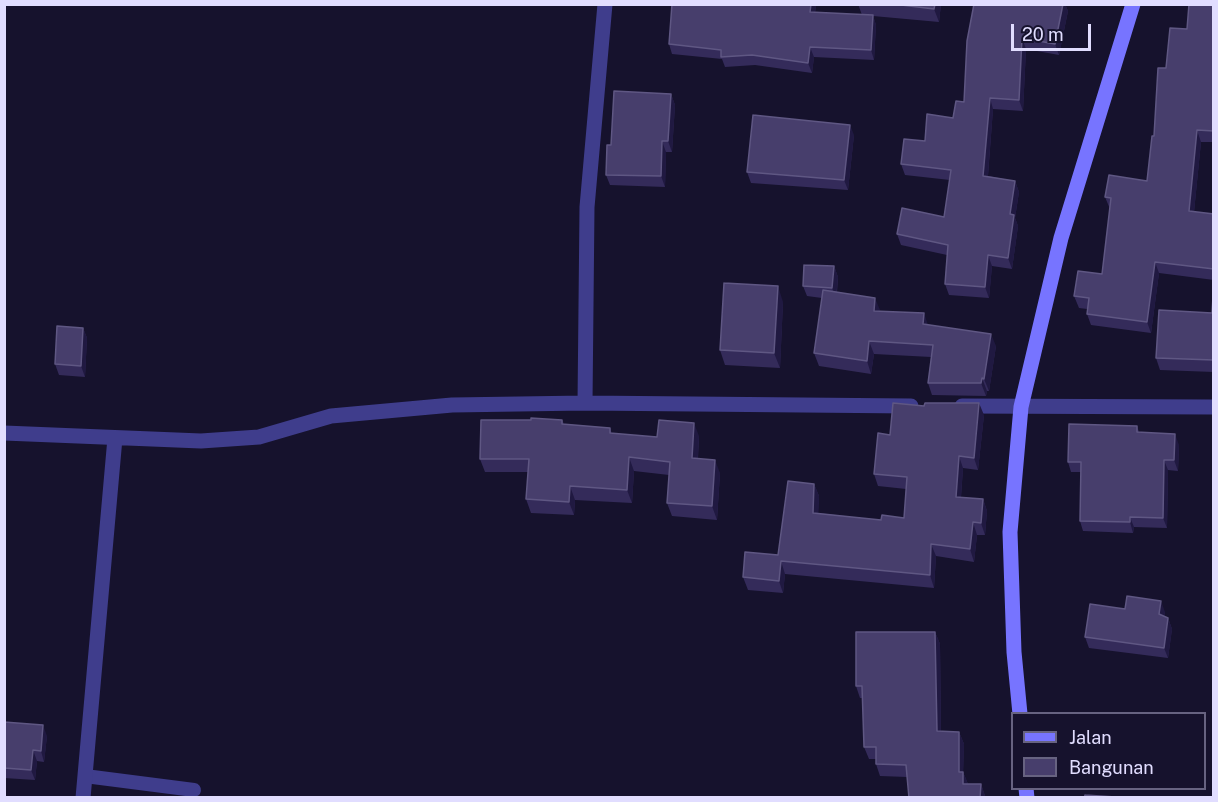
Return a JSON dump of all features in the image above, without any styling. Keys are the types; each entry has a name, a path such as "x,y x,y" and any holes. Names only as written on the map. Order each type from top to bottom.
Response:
{"street":[{"path":"585,403 587,207 605,4"},
{"path":"1020,712 1014,652 1010,532 1022,407 1061,238 1133,4"},
{"path":"4,433 201,441 259,437 331,416 452,405 585,403 927,406"},
{"path":"951,406 1214,407"},
{"path":"83,798 115,438"}],"lane":[{"path":"85,776 194,790"}],"building":[{"path":"672,4 811,4 810,12 873,15 871,50 810,47 808,63 752,55 721,57 721,50 669,44"},
{"path":"893,4 935,4 934,9"},
{"path":"974,4 1063,4 1055,44 1022,38 1019,100 990,98 983,176 1015,181 1010,214 1014,215 1008,258 988,255 985,287 945,284 948,245 897,234 902,208 944,217 951,170 901,164 904,139 925,141 927,114 953,118 956,101 964,102 967,41"},
{"path":"1189,4 1214,4 1214,131 1197,130 1189,211 1214,214 1214,269 1155,262 1147,322 1087,314 1089,298 1074,296 1078,271 1102,274 1111,198 1105,197 1109,175 1147,181 1152,136 1154,136 1158,68 1166,68 1170,28 1187,29"},
{"path":"614,91 671,94 668,141 662,141 661,176 606,175 607,145 611,145"},
{"path":"753,115 850,125 844,180 747,172"},
{"path":"804,265 834,266 832,288 803,286"},
{"path":"1214,280 1214,360 1156,358 1159,310 1212,313"},
{"path":"724,283 778,286 774,353 720,350"},
{"path":"823,290 875,298 874,311 924,313 923,324 991,334 984,379 982,378 981,383 928,383 933,345 869,341 867,361 814,353"},
{"path":"57,326 83,328 81,366 55,364"},
{"path":"893,403 924,406 925,403 979,403 974,458 959,456 956,497 983,499 981,523 973,522 970,549 931,544 930,575 781,561 779,581 743,577 745,552 778,555 788,481 814,484 813,513 881,520 882,515 904,518 907,477 874,474 878,433 890,435"},
{"path":"531,418 562,420 562,424 610,428 610,433 657,437 659,420 694,423 692,458 715,460 712,506 667,503 670,462 629,457 627,490 570,486 569,502 526,499 529,459 480,459 481,420 531,420"},
{"path":"1069,424 1137,426 1137,432 1175,434 1174,460 1164,460 1163,518 1130,517 1130,522 1080,521 1081,462 1068,462"},
{"path":"1127,596 1161,601 1159,614 1168,618 1164,648 1085,637 1090,604 1125,609"},
{"path":"856,632 935,632 937,731 959,732 959,772 963,772 963,784 981,784 980,798 909,798 906,765 876,764 876,747 864,747 862,686 856,686"},
{"path":"4,722 43,725 41,751 33,750 31,770 4,768"},
{"path":"1085,795 1131,798 1084,798"}]}
